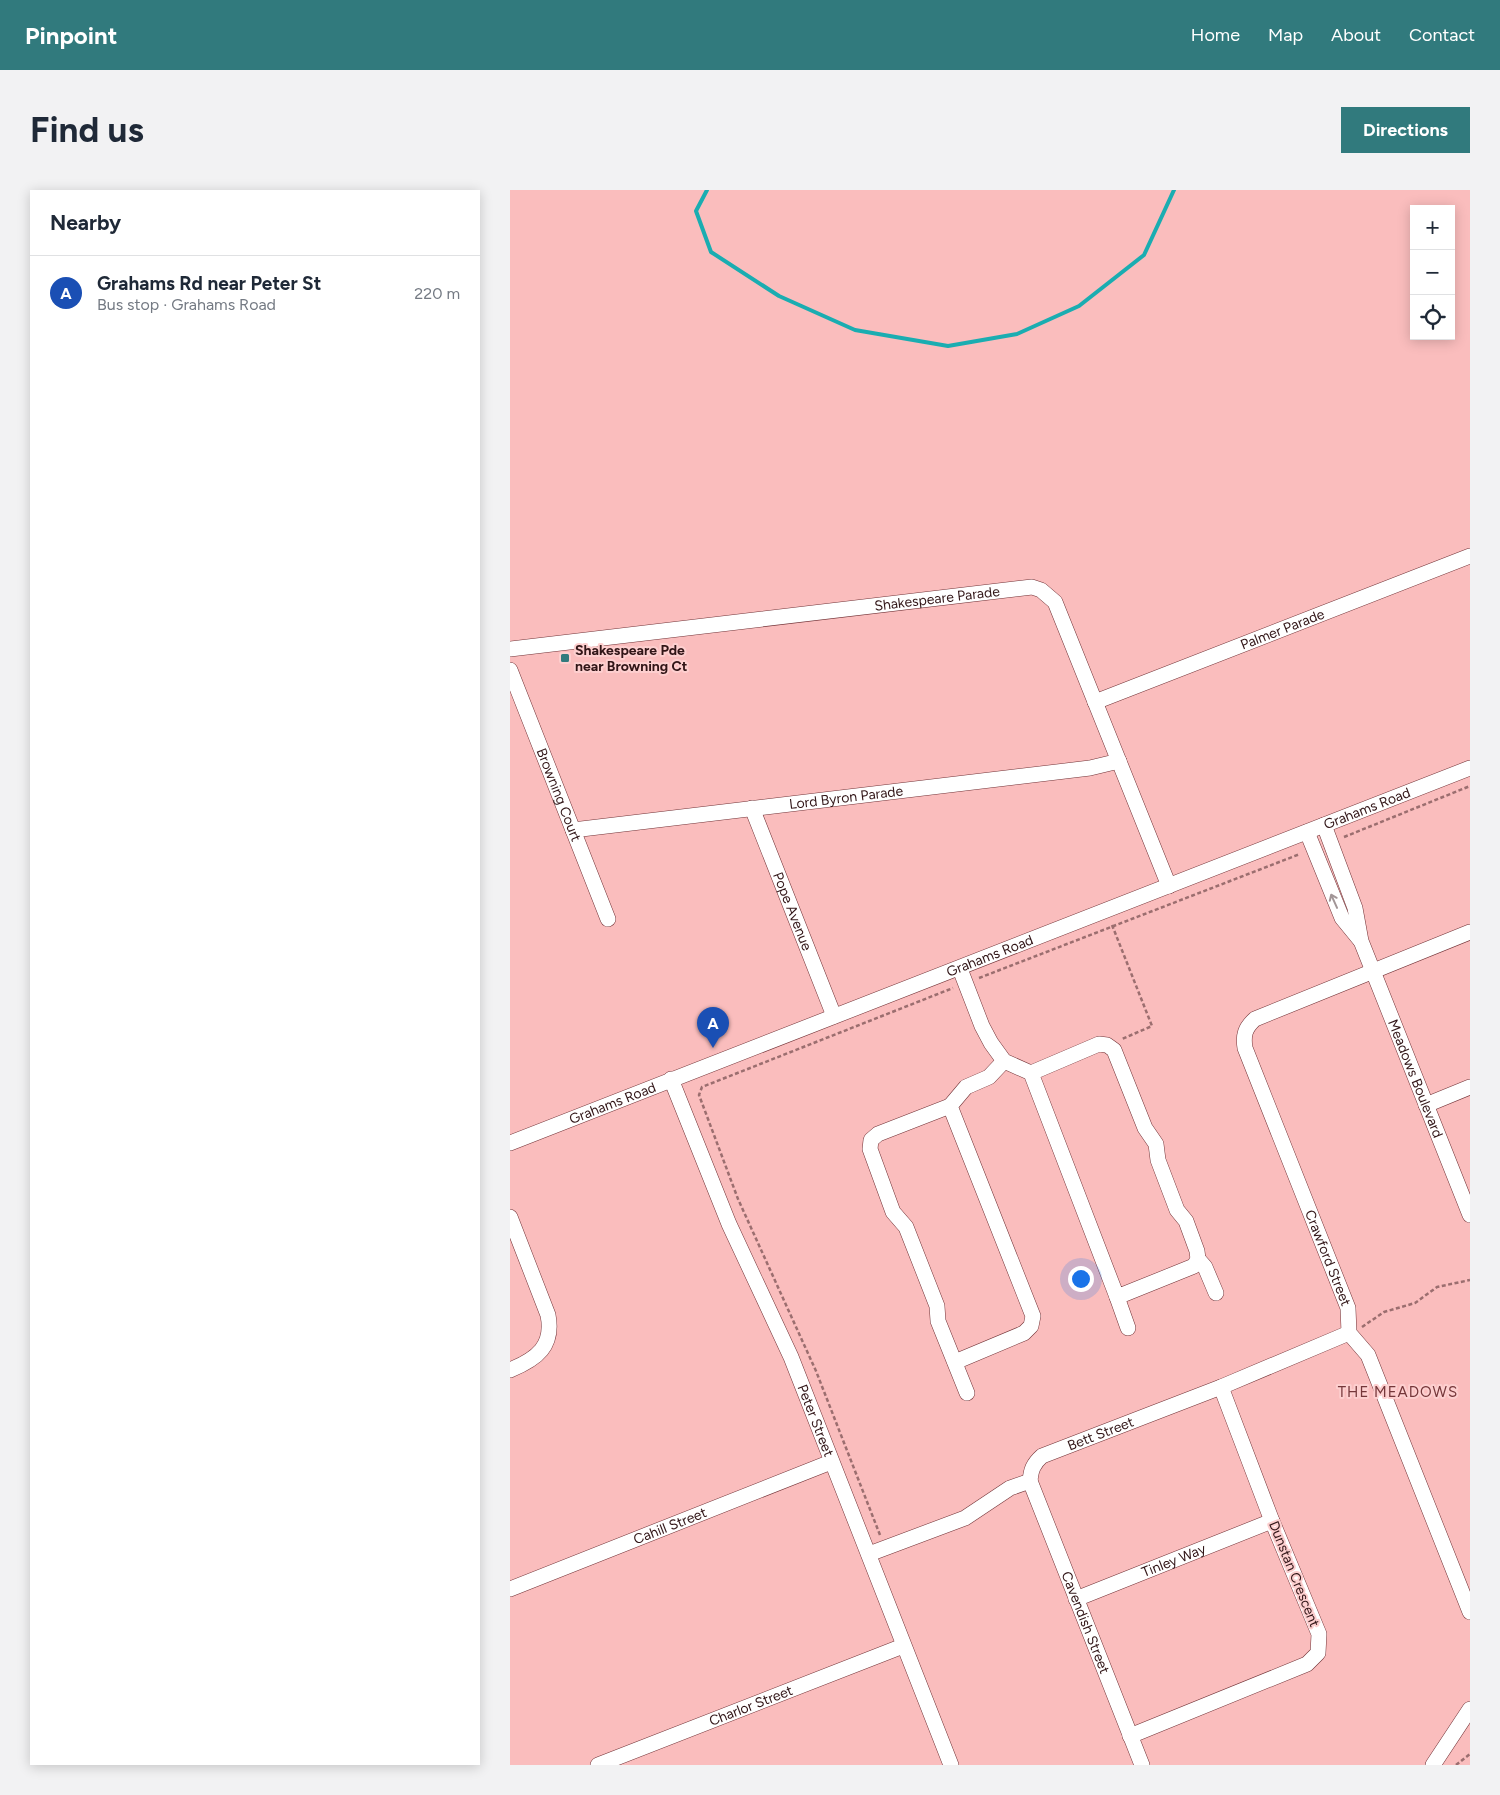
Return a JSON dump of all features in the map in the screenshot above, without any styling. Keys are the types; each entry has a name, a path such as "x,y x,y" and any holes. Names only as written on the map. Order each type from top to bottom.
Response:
{"street":[{"name":"Palmer Parade","path":"1095,702 1470,556"},
{"name":"Shakespeare Parade","path":"510,649 1032,587 1041,590 1054,602 1169,886"},
{"name":"Browning Court","path":"510,670 608,919"},
{"name":"Lord Byron Parade","path":"573,830 1090,768 1119,761"},
{"name":"Grahams Road","path":"510,1143 1106,912 1470,768"},
{"name":"Pope Avenue","path":"752,808 834,1016"},
{"name":"Meadows Boulevard","path":"1324,825 1355,908 1361,941 1470,1215"},
{"name":"Meadows Boulevard","path":"1307,832 1342,918 1361,941"},
{"path":"1373,971 1470,932"},
{"path":"960,969 982,1026 1004,1061 1031,1073 1128,1328"},
{"name":"Crawford Street","path":"1349,1333 1348,1308 1245,1048 1243,1037 1248,1026 1255,1018 1373,971"},
{"path":"1031,1073 1043,1066 1099,1044 1107,1045 1114,1050 1145,1128 1156,1144 1158,1160 1177,1210 1186,1222 1198,1251 1198,1259 1206,1267 1216,1293"},
{"path":"967,1393 938,1320 937,1306 906,1227 893,1212 870,1149 871,1140 878,1134 950,1106 966,1087 990,1077 1004,1061"},
{"name":"Peter Street","path":"671,1079 730,1224 792,1357 831,1462 951,1765"},
{"path":"1426,1105 1470,1087"},
{"path":"950,1106 1033,1316 1031,1326 1024,1333 955,1362"},
{"path":"510,1217 548,1315 551,1328 547,1341 539,1353 529,1362 510,1370"},
{"path":"1117,1297 1188,1269 1198,1259"},
{"path":"1349,1333 1368,1355 1470,1612"},
{"name":"Bett Street","path":"1030,1481 1031,1470 1035,1462 1042,1456 1221,1387 1349,1333"},
{"name":"Dunstan Crescent","path":"1130,1736 1307,1664 1318,1653 1319,1634 1272,1521 1221,1387"},
{"name":"Cahill Street","path":"510,1589 831,1462"},
{"path":"869,1554 965,1518 1010,1488 1030,1481"},
{"name":"Cavendish Street","path":"1030,1481 1142,1765"},
{"name":"Tinley Way","path":"1076,1599 1272,1521"},
{"name":"Charlor Street","path":"598,1765 903,1646"},
{"path":"1433,1765 1470,1709"}],"path":[{"path":"1341,838 1470,786"},
{"path":"1106,912 1152,1026 1107,1045"},
{"path":"1349,1333 1370,1324 1384,1312 1415,1303 1437,1288 1470,1280"},
{"path":"1456,1765 1470,1754"}],"waterway":[{"path":"707,190 696,211 711,252 779,296 855,330 948,346 1017,334 1079,306 1144,255 1174,190"}],"place":[{"name":"Shakespeare Pde near Browning Ct","path":"565,658"},
{"name":"Grahams Rd near Peter St","path":"713,1048"}],"district":[{"name":"THE MEADOWS","path":"1398,1392"}]}
